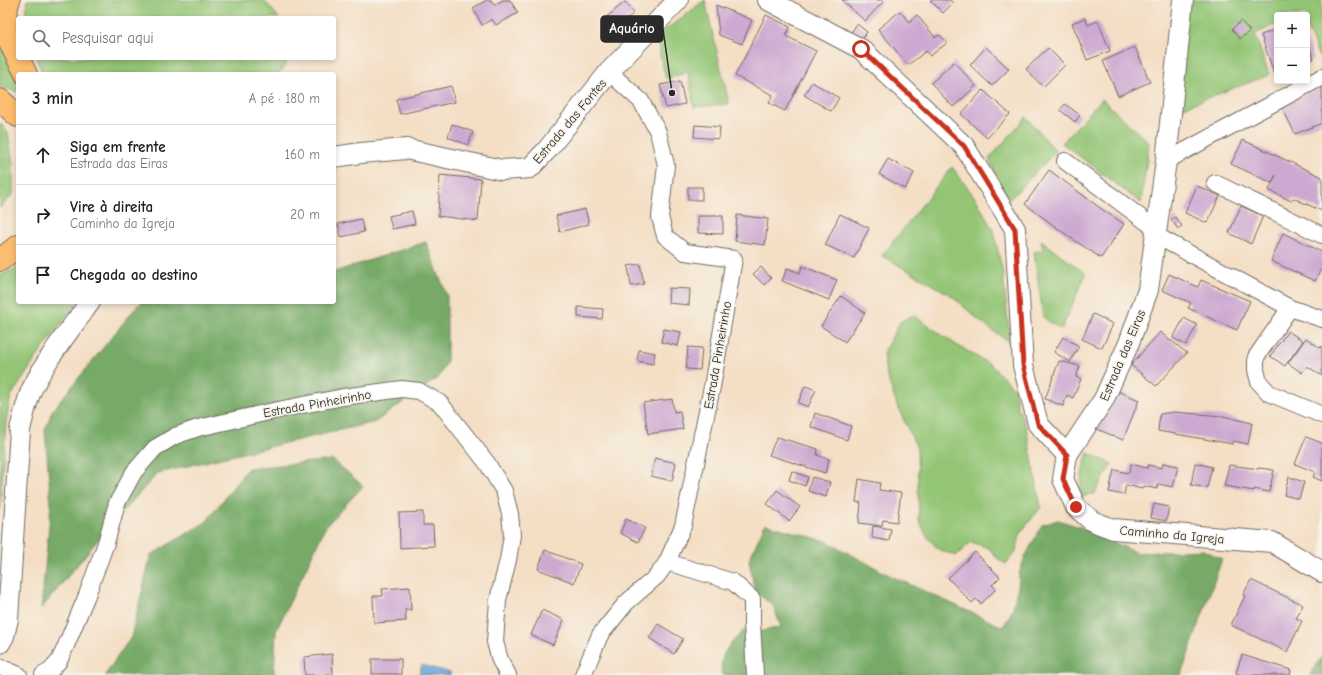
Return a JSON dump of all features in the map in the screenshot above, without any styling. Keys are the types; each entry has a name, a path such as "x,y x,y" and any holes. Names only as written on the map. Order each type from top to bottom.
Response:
{"main road":[{"path":"9,0 6,5 5,33 16,54"},
{"path":"19,60 25,72"},
{"path":"0,100 16,114"},
{"path":"0,260 16,248"}],"street":[{"name":"Estrada das Fontes","path":"336,157 406,149 502,170 530,168 547,150 609,72 678,0"},
{"path":"768,0 861,49 964,146 1015,229 1023,365 1038,424 1067,455"},
{"name":"Estrada das Eiras","path":"1067,455 1104,399 1129,343 1148,290 1166,160 1183,0"},
{"name":"Estrada Pinheirinho","path":"583,675 600,635 626,603 657,576 667,562 682,526 712,387 734,259 685,252 665,236 660,217 666,165 658,132 641,102 609,72"},
{"path":"1166,160 1322,77"},
{"path":"1065,161 1155,232 1290,308 1322,319"},
{"path":"1215,183 1322,235"},
{"path":"0,642 4,636 8,619 20,430 24,413 31,392 40,374 89,304"},
{"path":"1290,308 1256,357 1256,370 1259,382 1269,393 1322,415"},
{"name":"Estrada Pinheirinho","path":"43,675 50,671 59,662 87,595 106,543 117,503 134,472 155,448 175,436 198,428 285,408 343,397 402,389 419,391 440,403 488,463 504,491 510,514 512,535 508,560 498,600 495,642 500,660 508,675"},
{"name":"Caminho da Igreja","path":"1067,455 1063,479 1076,507 1092,521 1113,529 1272,542 1322,572"},
{"path":"667,562 733,582 752,599 755,675"},
{"path":"0,667 19,675"}],"green space":[{"path":"27,0 264,0 277,16 25,16"},
{"path":"705,0 729,104 694,107 688,72 666,79 656,37"},
{"path":"1185,0 1322,0 1322,55 1319,57 1310,35 1310,12 1274,12 1274,25 1255,34 1269,75 1178,109"},
{"path":"0,41 16,76 16,91 0,87"},
{"path":"37,60 286,60 285,67 280,72 42,72"},
{"path":"1102,99 1149,143 1141,203 1062,143"},
{"path":"1026,117 1056,151 1008,201 989,159"},
{"path":"0,123 8,133 13,163 13,194 0,208"},
{"path":"952,167 976,199 993,230 1003,273 1010,343 981,322 952,296 882,256"},
{"path":"1041,240 1086,274 1061,330 1043,317 1034,252 1043,250"},
{"path":"426,242 447,296 447,361 439,377 375,422 158,473 112,523 41,609 51,505 45,430 52,411 137,306 140,304 336,304 336,271"},
{"path":"16,268 16,304 76,304 11,396 6,421 0,509 0,276"},
{"path":"913,315 955,344 991,365 1014,388 1018,408 1026,427 1041,507 1021,532 1016,551 1006,564 997,558 989,548 971,542 956,556 938,549 926,535 919,520 917,448 897,405 886,373 883,353 900,322"},
{"path":"1088,453 1112,464 1094,494 1089,494 1081,498 1082,475"},
{"path":"333,460 363,486 326,526 276,631 274,675 105,675 131,637 151,555 206,522 248,468"},
{"path":"1058,520 1089,530 1136,553 1203,550 1222,559 1181,675 722,675 721,668 723,655 743,631 758,632 781,627 773,605 755,592 749,560 765,524 826,541 889,575 1003,627 1012,611 1018,587 1019,574 1025,557 1042,525"},
{"path":"1322,656 1322,675 1310,675"}],"water":[{"path":"422,665 451,673 450,675 419,675"}],"building":[{"path":"487,0 491,0 494,5 503,0 510,0 518,13 496,25 492,19 482,25 473,8"},
{"path":"842,0 883,0 884,1 865,21"},
{"path":"930,0 950,0 953,3 943,13"},
{"path":"625,2 634,13 613,30 604,19"},
{"path":"716,5 752,20 742,44 719,35"},
{"path":"900,11 909,22 917,15 935,37 940,35 947,43 930,56 926,51 908,65 878,29"},
{"path":"766,15 790,27 786,36 816,51 785,111 769,103 773,95 735,76"},
{"path":"1085,18 1088,25 1098,21 1110,51 1087,60 1072,23"},
{"path":"1241,21 1250,31 1240,39 1232,29"},
{"path":"857,24 867,32 861,41 850,34"},
{"path":"1274,30 1274,73 1261,35"},
{"path":"986,47 1009,69 992,86 970,65"},
{"path":"1135,47 1150,82 1118,96 1103,61"},
{"path":"1048,48 1065,65 1043,87 1026,69"},
{"path":"1310,49 1314,59 1310,60"},
{"path":"954,62 976,86 953,107 931,83"},
{"path":"680,81 685,104 666,108 660,85"},
{"path":"812,82 839,98 831,111 804,95"},
{"path":"451,86 455,102 400,114 396,99"},
{"path":"1322,86 1322,123 1295,134 1281,105"},
{"path":"983,90 1010,114 987,138 961,114"},
{"path":"1065,104 1080,115 1075,122 1060,110"},
{"path":"452,124 473,132 468,145 448,137"},
{"path":"695,125 720,127 719,139 694,137"},
{"path":"1243,140 1322,177 1322,211 1293,198 1291,201 1269,190 1276,175 1272,183 1231,164"},
{"path":"888,159 914,173 905,189 879,174"},
{"path":"1049,170 1124,224 1101,258 1025,204"},
{"path":"440,175 481,179 478,221 438,216"},
{"path":"1197,186 1220,196 1207,223 1185,213"},
{"path":"688,187 702,187 702,200 688,200"},
{"path":"1241,206 1263,216 1251,244 1229,233"},
{"path":"585,209 589,224 560,232 556,216"},
{"path":"412,211 415,224 392,229 389,216"},
{"path":"840,214 869,228 854,258 825,245"},
{"path":"737,215 768,219 765,245 735,241"},
{"path":"698,216 723,216 723,234 698,233"},
{"path":"1175,217 1182,226 1178,229 1171,219"},
{"path":"361,219 364,232 341,237 338,224"},
{"path":"1283,233 1322,252 1322,267 1315,281 1271,261"},
{"path":"640,264 644,284 631,286 628,266"},
{"path":"802,266 837,280 829,300 782,281 787,268 800,273"},
{"path":"761,267 771,278 764,285 753,274"},
{"path":"1169,274 1198,287 1201,280 1250,301 1237,330 1188,308 1191,303 1162,290"},
{"path":"669,288 690,289 689,305 668,303"},
{"path":"841,296 865,313 845,342 821,326"},
{"path":"578,307 603,309 602,319 578,317"},
{"path":"1093,314 1113,324 1102,348 1082,339"},
{"path":"1184,318 1197,325 1186,345 1173,338"},
{"path":"664,329 681,332 678,346 661,342"},
{"path":"1288,331 1303,341 1285,366 1270,356"},
{"path":"1160,332 1187,353 1156,386 1131,365"},
{"path":"1063,337 1079,346 1070,362 1054,352"},
{"path":"1306,338 1320,348 1322,346 1322,376 1307,366 1302,373 1288,363"},
{"path":"688,347 702,348 700,370 686,369"},
{"path":"639,350 655,353 653,364 637,361"},
{"path":"1059,361 1080,366 1076,377 1081,379 1073,398 1067,395 1063,406 1045,399"},
{"path":"805,386 816,390 808,407 798,403"},
{"path":"1115,390 1139,400 1123,440 1097,429 1105,408"},
{"path":"672,399 674,412 680,411 683,429 648,434 643,403"},
{"path":"1174,412 1223,416 1252,423 1248,444 1233,441 1233,444 1158,431 1160,414"},
{"path":"815,413 851,426 847,440 811,427"},
{"path":"777,437 818,449 817,455 829,459 825,473 769,455"},
{"path":"1306,437 1322,443 1322,481 1313,477 1315,472 1295,464"},
{"path":"655,458 676,463 672,481 651,476"},
{"path":"1163,463 1178,466 1173,487 1158,484 1157,489 1143,486 1142,489 1126,485 1124,495 1109,492 1114,470 1129,473 1131,464 1147,468 1148,465 1162,468"},
{"path":"1195,463 1212,467 1207,488 1191,485"},
{"path":"1229,465 1274,470 1269,492 1224,486"},
{"path":"792,471 808,477 805,486 789,480"},
{"path":"812,477 830,482 826,497 808,491"},
{"path":"1289,477 1304,482 1299,499 1284,495"},
{"path":"859,479 880,483 879,490 901,493 897,522 883,520 882,526 859,523 861,503 856,502"},
{"path":"777,490 800,507 789,521 767,504"},
{"path":"1154,504 1169,507 1166,521 1151,518"},
{"path":"423,512 423,525 433,525 434,546 400,548 399,513"},
{"path":"626,519 645,528 638,542 620,533"},
{"path":"873,526 891,529 889,541 872,538"},
{"path":"545,550 581,564 574,583 538,569"},
{"path":"975,552 1000,577 992,585 996,589 981,604 976,599 972,603 948,578"},
{"path":"1251,580 1303,605 1296,618 1302,621 1287,652 1231,625 1245,596 1243,595"},
{"path":"410,587 411,610 405,610 406,621 374,623 373,596 383,596 382,589"},
{"path":"542,610 564,620 553,645 531,635"},
{"path":"658,624 683,639 674,654 649,638"},
{"path":"332,654 333,675 305,675 304,657"},
{"path":"1242,655 1291,670 1290,675 1242,675 1236,673"},
{"path":"372,659 401,659 401,674 372,674"}],"place":[{"name":"Aquário","path":"672,93"}],"route":[{"path":"861,49 964,146 1015,229 1023,365 1038,424 1067,455 1063,479 1076,507"}]}
